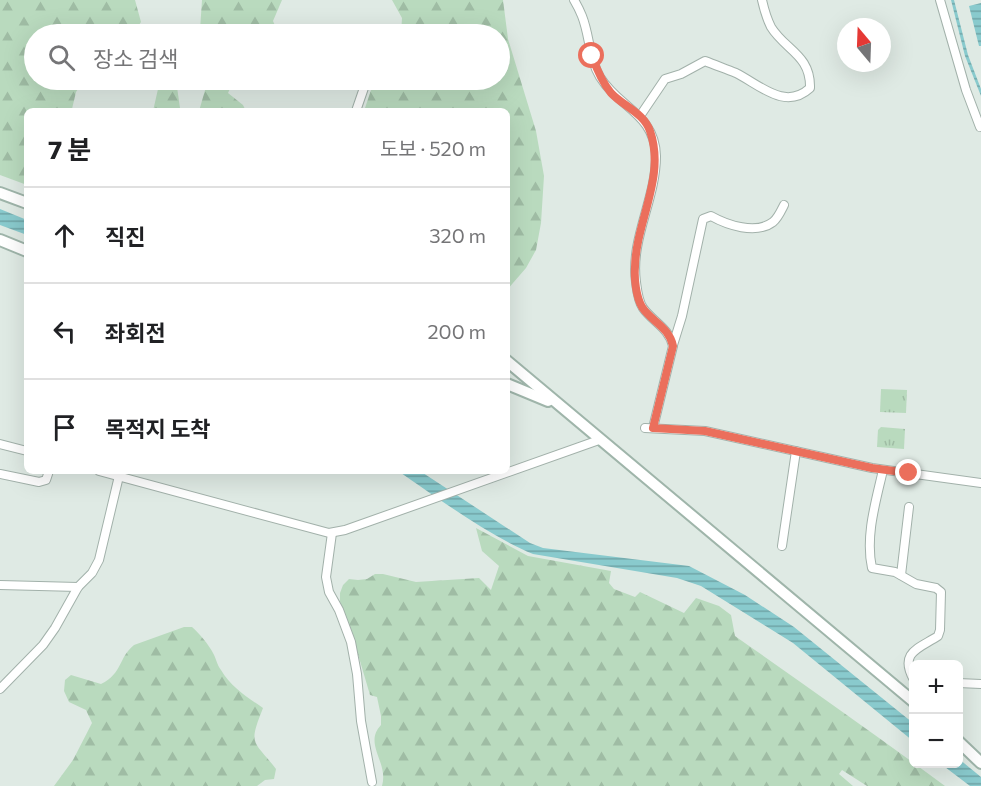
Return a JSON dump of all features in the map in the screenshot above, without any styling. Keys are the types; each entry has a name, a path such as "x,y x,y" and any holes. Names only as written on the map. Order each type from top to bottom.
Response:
{"main road":[{"path":"0,193 24,202"},
{"path":"0,240 24,250"},
{"path":"510,364 909,698"},
{"path":"510,385 558,405"},
{"path":"963,746 981,763"}],"street":[{"path":"574,0 583,17 599,75 612,94 647,123 650,132 656,158 634,267 642,307 665,329 671,337 673,346"},
{"path":"640,116 665,78 681,74 705,61 737,74 780,97 802,95 810,88 810,77 805,64 771,27 762,0"},
{"path":"940,0 966,90 980,129"},
{"path":"357,108 363,90"},
{"path":"784,205 774,220 764,226 740,227 727,224 711,216 703,219 681,316 649,428 705,431 883,470 909,469 981,483"},
{"path":"510,471 599,440"},
{"path":"0,444 24,450"},
{"path":"782,546 796,451"},
{"path":"883,470 873,518 870,560 872,568 901,575 916,584 936,588 941,592 938,636 913,650 910,660"},
{"path":"0,474 39,482 46,480 48,474"},
{"path":"111,474 332,533 502,474"},
{"path":"0,689 43,645 78,587 92,573 99,560 119,476"},
{"path":"901,575 909,507"},
{"path":"332,533 326,577 329,592 339,610 351,642 357,674 361,721 372,782"},
{"path":"0,585 78,587"},
{"path":"963,684 981,684"}],"green space":[{"path":"0,0 135,0 140,24 24,24 24,90 77,90 72,108 24,108 24,184 0,175"},
{"path":"202,0 282,0 273,21 274,24 200,24"},
{"path":"392,0 503,0 506,24 402,24 402,18"},
{"path":"510,46 536,131 544,176 541,223 536,250 526,268 510,287 510,108 365,108 371,90 510,90"},
{"path":"158,90 177,90 180,108 154,108"},
{"path":"205,90 229,90 228,93 244,108 200,108"},
{"path":"881,389 907,390 906,413 880,412"},
{"path":"881,427 905,429 904,449 877,447 878,430"},
{"path":"476,528 528,556 611,571 609,583 614,589 635,597 640,592 684,613 696,598 719,606 731,615 735,636 909,760 909,768 920,768 945,786 867,786 842,770 839,774 853,786 382,786 382,769 375,746 381,716 377,697 370,695 350,627 340,602 343,585 349,579 367,579 375,574 383,574 416,582 479,578 491,590 499,566 482,551"},
{"path":"184,627 192,627 198,632 230,682 263,708 254,736 258,747 276,769 274,779 265,780 257,786 54,786 73,760 92,723 86,710 69,702 64,691 65,680 71,675 101,684 113,675 134,645"}],"water":[{"path":"951,0 954,0 968,55 981,89 981,96 965,56"},
{"path":"981,3 981,46 979,46 969,6"},
{"path":"0,209 24,219 24,234 0,225"},
{"path":"402,474 425,474 530,543 543,548 689,566 745,595 794,627 909,720 909,738 793,643 701,586 677,578 533,554 481,527"},
{"path":"963,762 981,777 981,786 970,786 946,768 963,768"}],"route":[{"path":"592,56 599,75 612,94 647,123 655,150 653,180 634,267 642,307 665,329 671,337 673,346 666,367 653,428 705,431 872,468 909,473"}]}
